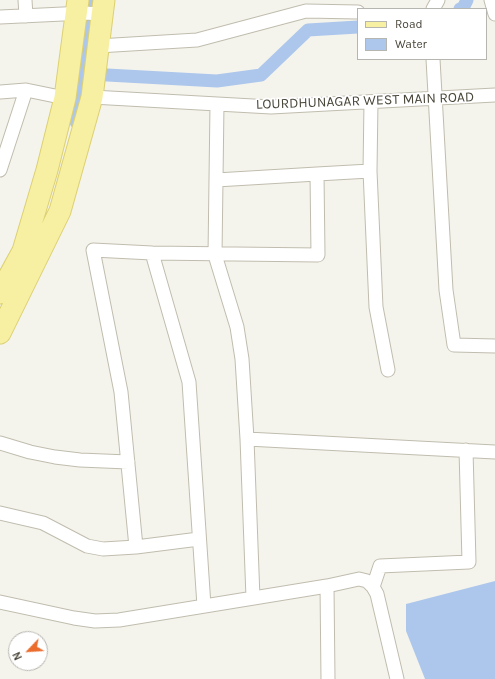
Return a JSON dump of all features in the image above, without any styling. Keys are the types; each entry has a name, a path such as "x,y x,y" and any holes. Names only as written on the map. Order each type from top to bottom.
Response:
{"main road":[{"path":"0,333 60,211 94,82 98,46 90,9"},
{"path":"0,293 23,251 90,9"}],"street":[{"path":"25,0 26,16"},
{"path":"492,0 495,14"},
{"path":"98,46 197,40 305,5 357,12"},
{"path":"0,17 26,16 90,9"},
{"path":"433,60 446,290 454,345 495,346"},
{"name":"LOURDHUNAGAR WEST MAIN ROAD","path":"94,82 217,104 271,107 495,95"},
{"path":"0,170 26,90"},
{"path":"0,92 26,90 65,98"},
{"path":"371,102 370,171 376,307 388,370"},
{"path":"217,104 215,255 236,327 242,359 247,439 253,598"},
{"path":"216,180 370,171"},
{"path":"136,547 121,392 93,250 215,255 318,255 317,174"},
{"path":"152,253 189,382 204,606"},
{"path":"247,439 495,452"},
{"path":"0,443 55,457 128,462"},
{"path":"373,587 380,566 469,562 466,450"},
{"path":"0,513 43,523 87,546 103,549 136,547 199,539"},
{"path":"0,602 74,618 95,621 119,620 328,586 359,579 367,581 377,594 397,679"},
{"path":"328,586 328,679"}],"water":[{"path":"495,581 495,679 425,679 406,631 406,604"}],"waterway":[{"path":"76,122 93,0"},
{"path":"463,8 467,0"},
{"path":"89,74 217,81 261,75 308,30 357,27"}]}
